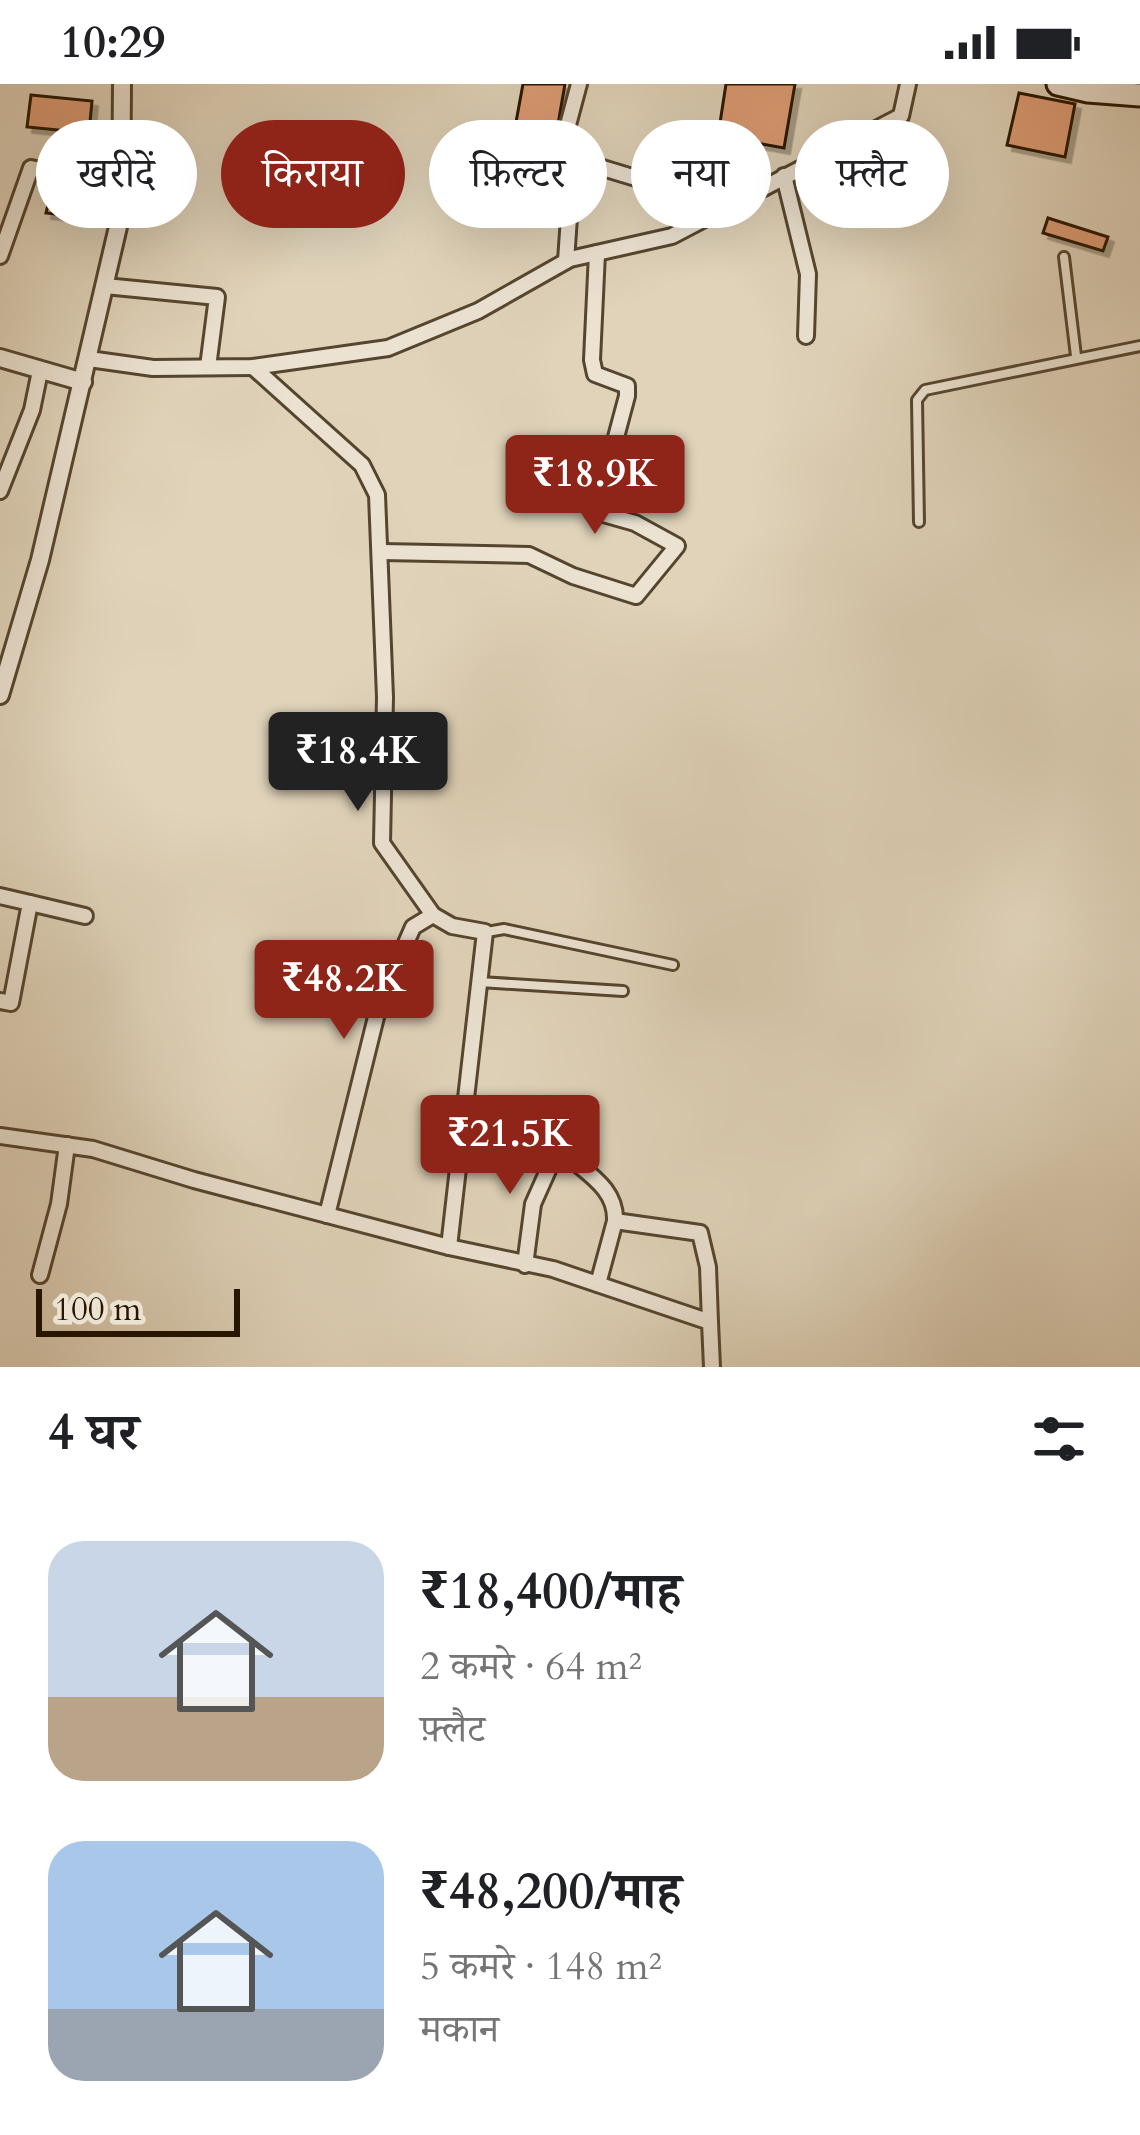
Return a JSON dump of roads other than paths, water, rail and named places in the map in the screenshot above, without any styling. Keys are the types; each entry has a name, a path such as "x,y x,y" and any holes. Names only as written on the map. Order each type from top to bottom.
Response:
{"main road":[{"path":"1062,84 1140,95"}],"street":[{"path":"122,84 122,120"},
{"path":"569,120 579,84"},
{"path":"771,183 901,116 908,84"},
{"path":"0,256 31,168 36,169"},
{"path":"784,176 808,274 806,336"},
{"path":"0,694 40,560 118,228"},
{"path":"566,261 568,228"},
{"path":"89,359 153,368 253,367 388,349 478,311 566,261 672,236 687,228"},
{"path":"382,552 530,555 573,576 636,596 677,546 635,523 596,512 627,396 627,386 596,374 592,360 597,253"},
{"path":"105,286 217,297 208,367"},
{"path":"0,358 83,382"},
{"path":"253,367 362,465 377,495 382,552 382,843 433,915 452,926 485,932 449,1247"},
{"path":"0,491 32,410 40,371"},
{"path":"0,896 86,916"},
{"path":"0,1001 11,1003 31,903"},
{"path":"327,1215 379,1005 413,927 433,915"},
{"path":"465,1118 550,1135 557,1148 605,1190 616,1205 615,1221 598,1284"},
{"path":"0,1136 93,1149 598,1284 710,1322"},
{"path":"40,1275 59,1204 67,1145"},
{"path":"525,1264 533,1204 557,1148"},
{"path":"615,1221 700,1234 709,1267 712,1367"}],"lane":[{"path":"1064,257 1076,357"},
{"path":"919,522 917,400 925,389 1140,346"},
{"path":"485,932 504,929 673,965"},
{"path":"480,982 623,991"}]}
